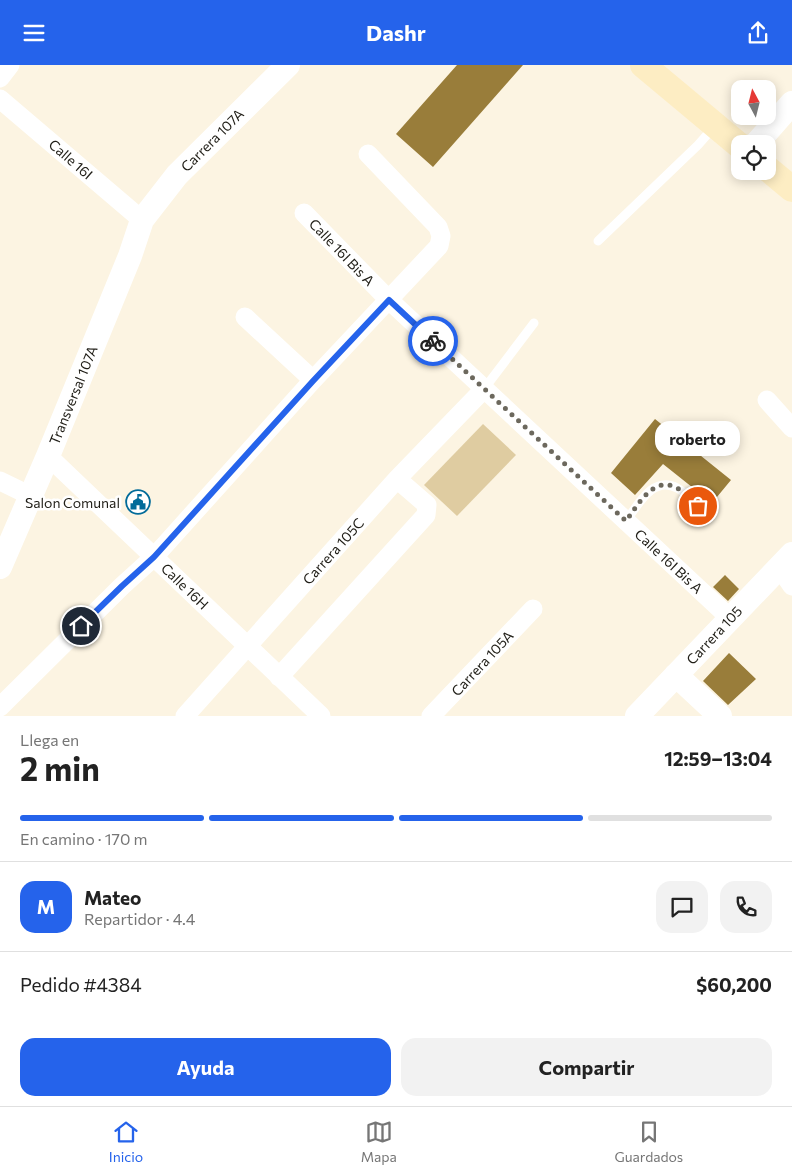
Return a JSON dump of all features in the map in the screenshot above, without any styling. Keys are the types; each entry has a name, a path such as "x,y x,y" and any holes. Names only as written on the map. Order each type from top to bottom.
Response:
{"main road":[{"path":"643,65 731,138"},
{"path":"776,176 792,189"}],"street":[{"path":"0,77 10,65"},
{"name":"Carrera 107A","path":"142,220 177,175 288,65"},
{"name":"Calle 16I","path":"0,99 142,220"},
{"path":"764,135 792,103"},
{"path":"0,707 122,586 154,557 313,381 439,246 441,236 438,227 368,154"},
{"name":"Calle 16I Bis A","path":"304,213 389,300 730,617"},
{"name":"Transversal 107A","path":"0,567 31,497 130,256 142,220"},
{"path":"245,317 313,381"},
{"name":"Carrera 105C","path":"185,716 397,479 484,389"},
{"path":"767,400 792,428"},
{"name":"Calle 16H","path":"48,456 321,716"},
{"path":"279,677 426,515 427,505 397,479"},
{"path":"0,481 31,497"},
{"name":"Carrera 105","path":"638,716 730,617 788,569"},
{"name":"Carrera 105A","path":"432,716 532,609"},
{"path":"676,675 720,716"}],"lane":[{"path":"598,241 698,145 716,125"},
{"path":"484,389 534,323"},
{"path":"626,521 652,489 666,484 677,488 698,506"}],"shaded area":[{"path":"483,424 516,455 457,516 424,485"}],"building":[{"path":"457,65 523,65 433,167 396,134"},
{"path":"655,419 731,480 712,503 663,464 635,495 611,473"},
{"path":"725,575 739,589 728,601 713,587"},
{"path":"729,653 756,679 728,705 703,681"}],"way so far":[{"path":"433,341 626,521 652,489 666,484 677,488 698,506"}],"place":[{"name":"Salon Comunal","path":"138,502"},
{"name":"roberto","path":"698,506"}],"route":[{"path":"81,626 154,557 389,300 433,341"}]}
